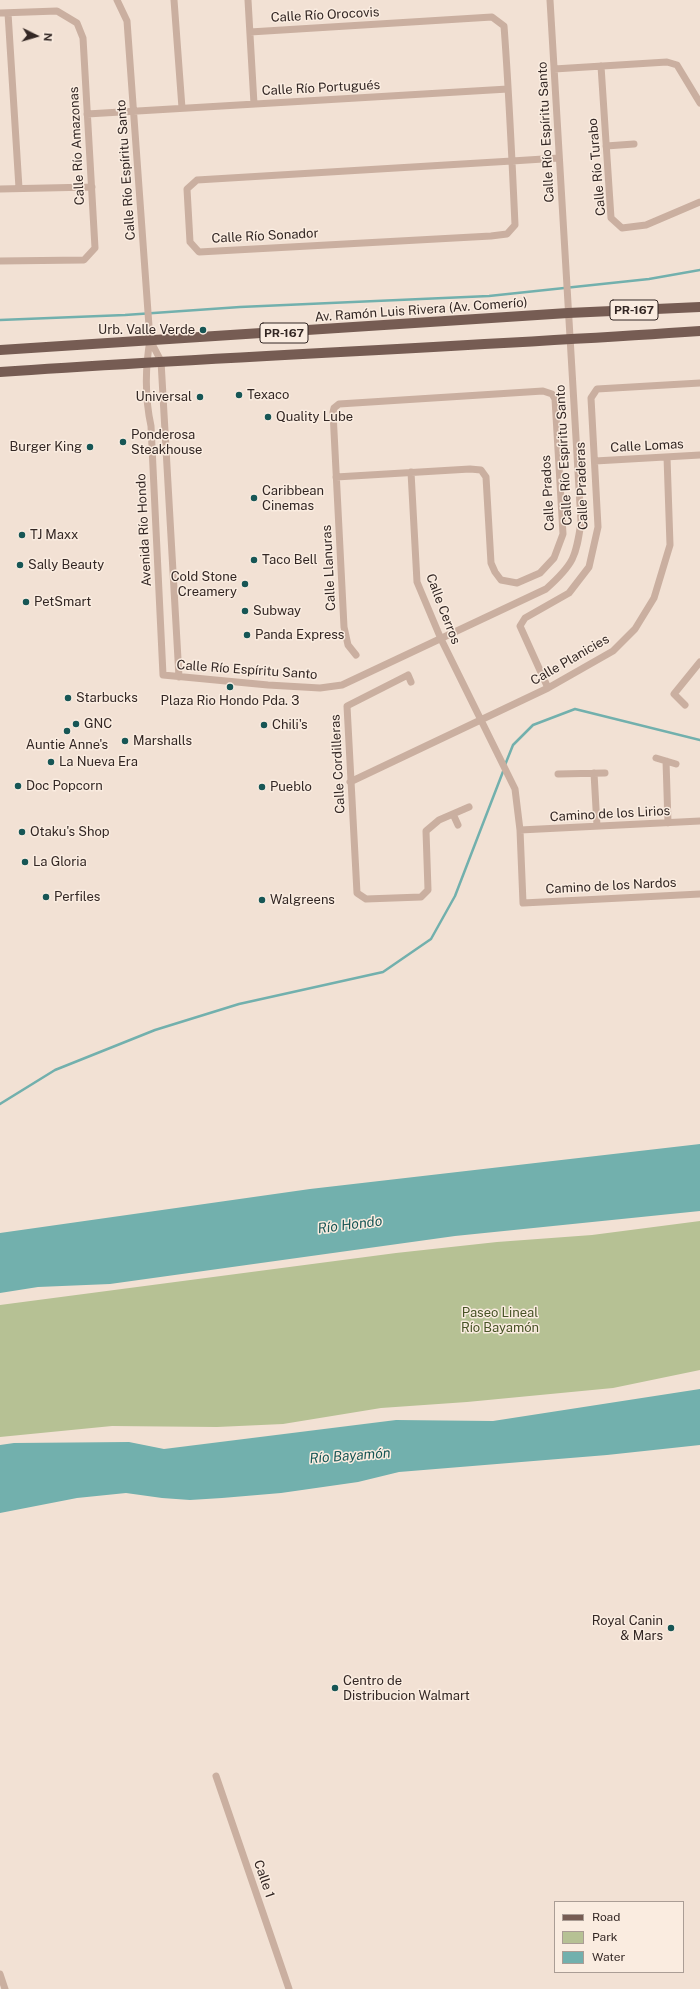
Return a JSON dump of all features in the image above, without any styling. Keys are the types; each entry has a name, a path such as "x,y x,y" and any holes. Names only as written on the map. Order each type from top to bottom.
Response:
{"main road":[{"name":"Av. Ramón Luis Rivera (Av. Comerío)","path":"0,350 568,313 700,307"},
{"name":"PR-167","path":"0,372 161,361 570,340 700,331"}],"street":[{"name":"Calle Río Espíritu Santo","path":"117,0 127,21 150,340"},
{"path":"174,0 182,108"},
{"path":"248,0 254,104"},
{"name":"Calle Río Espíritu Santo","path":"163,675 320,688 342,685 546,589 564,572 576,552 581,522 550,0"},
{"name":"Calle Río Amazonas","path":"0,13 57,11 77,23 83,38 95,248 84,260 0,261"},
{"path":"8,13 18,188"},
{"name":"Calle Río Orocovis","path":"250,32 492,17 504,26 512,161"},
{"path":"554,69 667,62 677,65 700,103"},
{"name":"Calle Río Turabo","path":"601,66 611,218 622,228 646,225 700,202"},
{"name":"Calle Río Portugués","path":"87,114 508,89"},
{"path":"606,146 634,144"},
{"name":"Calle Río Sonador","path":"512,161 515,225 508,234 199,252 190,242 187,189 197,180 560,158"},
{"path":"0,189 92,187"},
{"name":"Avenida Río Hondo","path":"150,340 161,361 179,677"},
{"name":"Avenida Río Hondo","path":"150,340 146,362 148,412 151,426 163,675"},
{"name":"Calle Praderas","path":"548,688 520,626 525,618 569,593 588,567 598,527 591,398 597,389 700,383"},
{"name":"Calle Prados","path":"542,391 552,394 555,399 563,534 554,558 540,573 517,583 501,580 491,563 484,474 480,470 411,472 336,477 333,412 334,408 339,404 542,391"},
{"name":"Calle Lomas","path":"594,461 700,455"},
{"name":"Calle Planicies","path":"350,782 481,722 548,688 613,651 635,628 654,598 670,545 667,457"},
{"name":"Calle Cerros","path":"411,472 417,582 441,639 515,789 520,830 523,903"},
{"name":"Calle Llanuras","path":"336,477 344,627 348,645 356,655"},
{"path":"685,705 674,694 700,662"},
{"name":"Calle Cordilleras","path":"411,682 408,675 347,706 357,893 366,899 421,897 428,890 426,831 439,820 453,814"},
{"path":"656,758 676,764"},
{"path":"666,761 668,823"},
{"path":"594,773 596,826"},
{"path":"558,774 605,773"},
{"path":"458,825 453,814 469,807"},
{"name":"Camino de los Lirios","path":"520,830 700,821"},
{"name":"Camino de los Nardos","path":"523,903 700,894"},
{"name":"Calle 1","path":"216,1776 289,1989"},
{"path":"0,1974 5,1989"}],"green space":[{"name":"Paseo Lineal Río Bayamón","path":"700,1221 700,1370 613,1388 467,1402 381,1408 283,1424 217,1427 112,1426 0,1437 0,1305 396,1253 497,1242 592,1235"}],"water":[{"name":"Río Hondo","path":"700,1144 700,1211 455,1236 110,1284 38,1287 0,1293 0,1233 310,1189"},
{"name":"Río Bayamón","path":"700,1389 700,1445 607,1455 399,1472 358,1482 281,1493 222,1498 190,1500 126,1493 77,1498 0,1513 0,1445 14,1443 129,1442 164,1449 396,1420 493,1421"}],"waterway":[{"path":"0,320 125,315 240,307 489,296 649,279 700,270"},
{"path":"505,765 513,745 533,725 575,709 700,740"},
{"path":"0,1104 55,1070 155,1030 239,1004 383,972 431,939 455,896 504,769"}],"place":[{"name":"Urb. Valle Verde","path":"203,330"},
{"name":"Texaco","path":"239,395"},
{"name":"Universal","path":"200,397"},
{"name":"Quality Lube","path":"268,417"},
{"name":"Ponderosa Steakhouse","path":"123,442"},
{"name":"Burger King","path":"90,447"},
{"name":"Caribbean Cinemas","path":"254,498"},
{"name":"TJ Maxx","path":"22,535"},
{"name":"Taco Bell","path":"254,560"},
{"name":"Sally Beauty","path":"20,565"},
{"name":"Cold Stone Creamery","path":"245,584"},
{"name":"PetSmart","path":"26,602"},
{"name":"Subway","path":"245,611"},
{"name":"Panda Express","path":"247,635"},
{"name":"Plaza Rio Hondo Pda. 3","path":"230,687"},
{"name":"Starbucks","path":"68,698"},
{"name":"GNC","path":"76,724"},
{"name":"Chili's","path":"264,725"},
{"name":"Auntie Anne's","path":"67,731"},
{"name":"Marshalls","path":"125,741"},
{"name":"La Nueva Era","path":"51,762"},
{"name":"Doc Popcorn","path":"18,786"},
{"name":"Pueblo","path":"262,787"},
{"name":"Otaku's Shop","path":"22,832"},
{"name":"La Gloria","path":"25,862"},
{"name":"Perfiles","path":"46,897"},
{"name":"Walgreens","path":"262,900"},
{"name":"Royal Canin & Mars","path":"671,1628"},
{"name":"Centro de Distribucion Walmart","path":"335,1688"}]}
